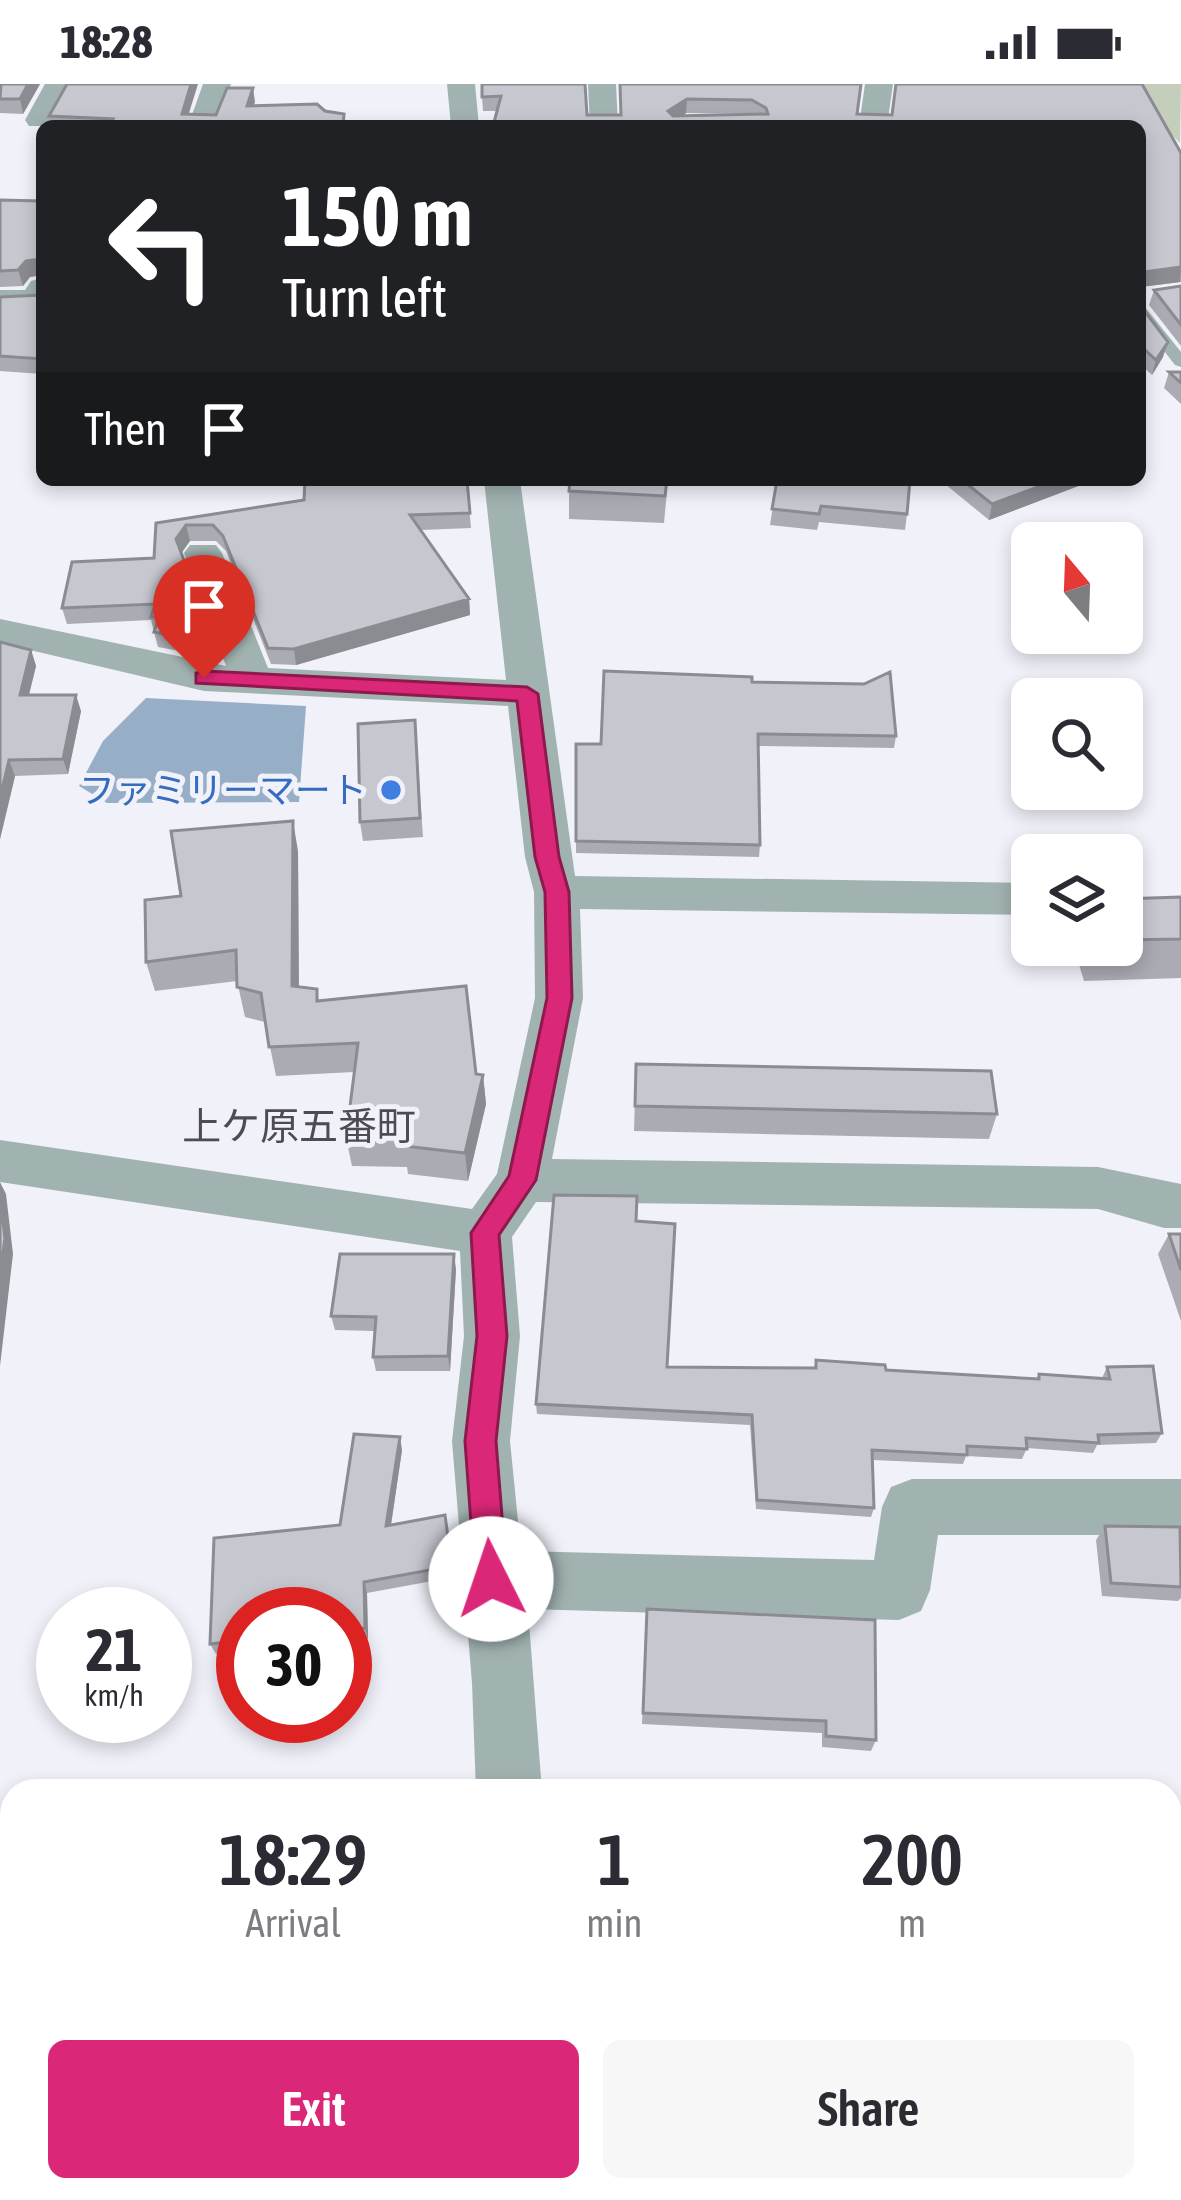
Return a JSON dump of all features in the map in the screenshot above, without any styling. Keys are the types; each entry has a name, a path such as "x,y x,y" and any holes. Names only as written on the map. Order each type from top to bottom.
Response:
{"street":[{"path":"39,120 59,84"},
{"path":"204,120 217,84"},
{"path":"461,84 465,120"},
{"path":"602,84 604,120"},
{"path":"874,120 879,84"},
{"path":"0,300 36,299"},
{"path":"503,486 547,857 557,892 560,998 522,1180 485,1233 492,1336 481,1441 504,1683 508,1779"},
{"path":"203,553 252,680"},
{"path":"0,631 204,678 527,694"},
{"path":"557,892 1011,899"},
{"path":"0,1161 485,1233"},
{"path":"522,1180 1098,1188 1164,1206 1181,1206"},
{"path":"491,1579 899,1590 912,1508 1181,1507"}],"lane":[{"path":"1146,319 1178,367"}],"green space":[{"path":"1141,84 1181,84 1180,143 1165,128"}],"water":[{"path":"146,698 306,706 299,802 107,803 79,786 103,741"}],"building":[{"path":"1,84 28,84 20,99 0,99"},
{"path":"67,84 191,84 182,114 216,115 227,88 253,88 247,106 317,104 325,111 344,114 344,120 49,116"},
{"path":"482,84 585,84 587,115 621,115 620,84 861,84 857,114 892,115 896,84 1142,84 1181,153 1181,267 1146,272 1146,120 495,120 501,96 482,97","holes":["687,99 752,100 768,114 673,116 668,111"]},
{"path":"0,200 36,201 36,260 26,261 18,270 0,271"},
{"path":"1181,286 1181,325 1154,290"},
{"path":"36,295 36,359 0,356 0,297"},
{"path":"1146,313 1168,342 1156,360 1146,351"},
{"path":"305,486 468,486 470,513 410,515 469,599 294,649 268,648 223,536 213,525 186,525 176,539 215,643 154,632 159,617 151,617 155,604 62,608 72,562 154,558 156,523 304,500"},
{"path":"569,486 666,486 665,496 569,491"},
{"path":"776,486 909,486 907,514 821,506 819,514 772,509"},
{"path":"970,486 1041,486 992,504"},
{"path":"0,642 31,650 20,695 76,695 63,759 9,760 0,798"},
{"path":"604,671 864,684 890,672 896,736 758,734 760,845 576,841 576,744 601,744"},
{"name":"ファミリーマート","path":"415,720 420,818 360,822 358,724"},
{"path":"293,821 292,986 317,989 317,1001 466,986 476,1074 483,1075 465,1153 404,1146 405,1139 346,1138 358,1043 269,1047 261,993 237,987 236,950 146,962 145,900 181,896 171,831"},
{"path":"1181,897 1181,939 1143,940 1143,898"},
{"path":"636,1064 991,1071 997,1114 635,1106"},
{"path":"554,1195 637,1196 636,1221 675,1224 667,1367 816,1368 816,1360 885,1365 886,1370 1110,1379 1107,1367 1153,1366 1162,1433 1098,1435 1099,1443 1026,1438 1027,1449 967,1446 967,1455 872,1450 874,1508 757,1500 752,1415 536,1404"},
{"path":"0,1200 5,1238 0,1275"},
{"path":"1169,1234 1181,1234 1181,1270"},
{"path":"340,1254 454,1254 448,1356 373,1357 376,1317 331,1316"},
{"path":"354,1434 400,1437 386,1526 445,1515 452,1566 364,1582 364,1587 216,1587 216,1643 210,1644 214,1538 340,1525"},
{"path":"1105,1526 1180,1527 1181,1587 1111,1583"},
{"path":"647,1609 875,1620 876,1740 826,1736 826,1721 643,1713"}],"place":[{"name":"ファミリーマート","path":"391,790"}],"district":[{"name":"上ケ原五番町","path":"299,1126"}],"route":[{"path":"204,678 527,694 547,857 557,892 560,998 522,1180 485,1233 492,1336 481,1441 491,1579"}]}
